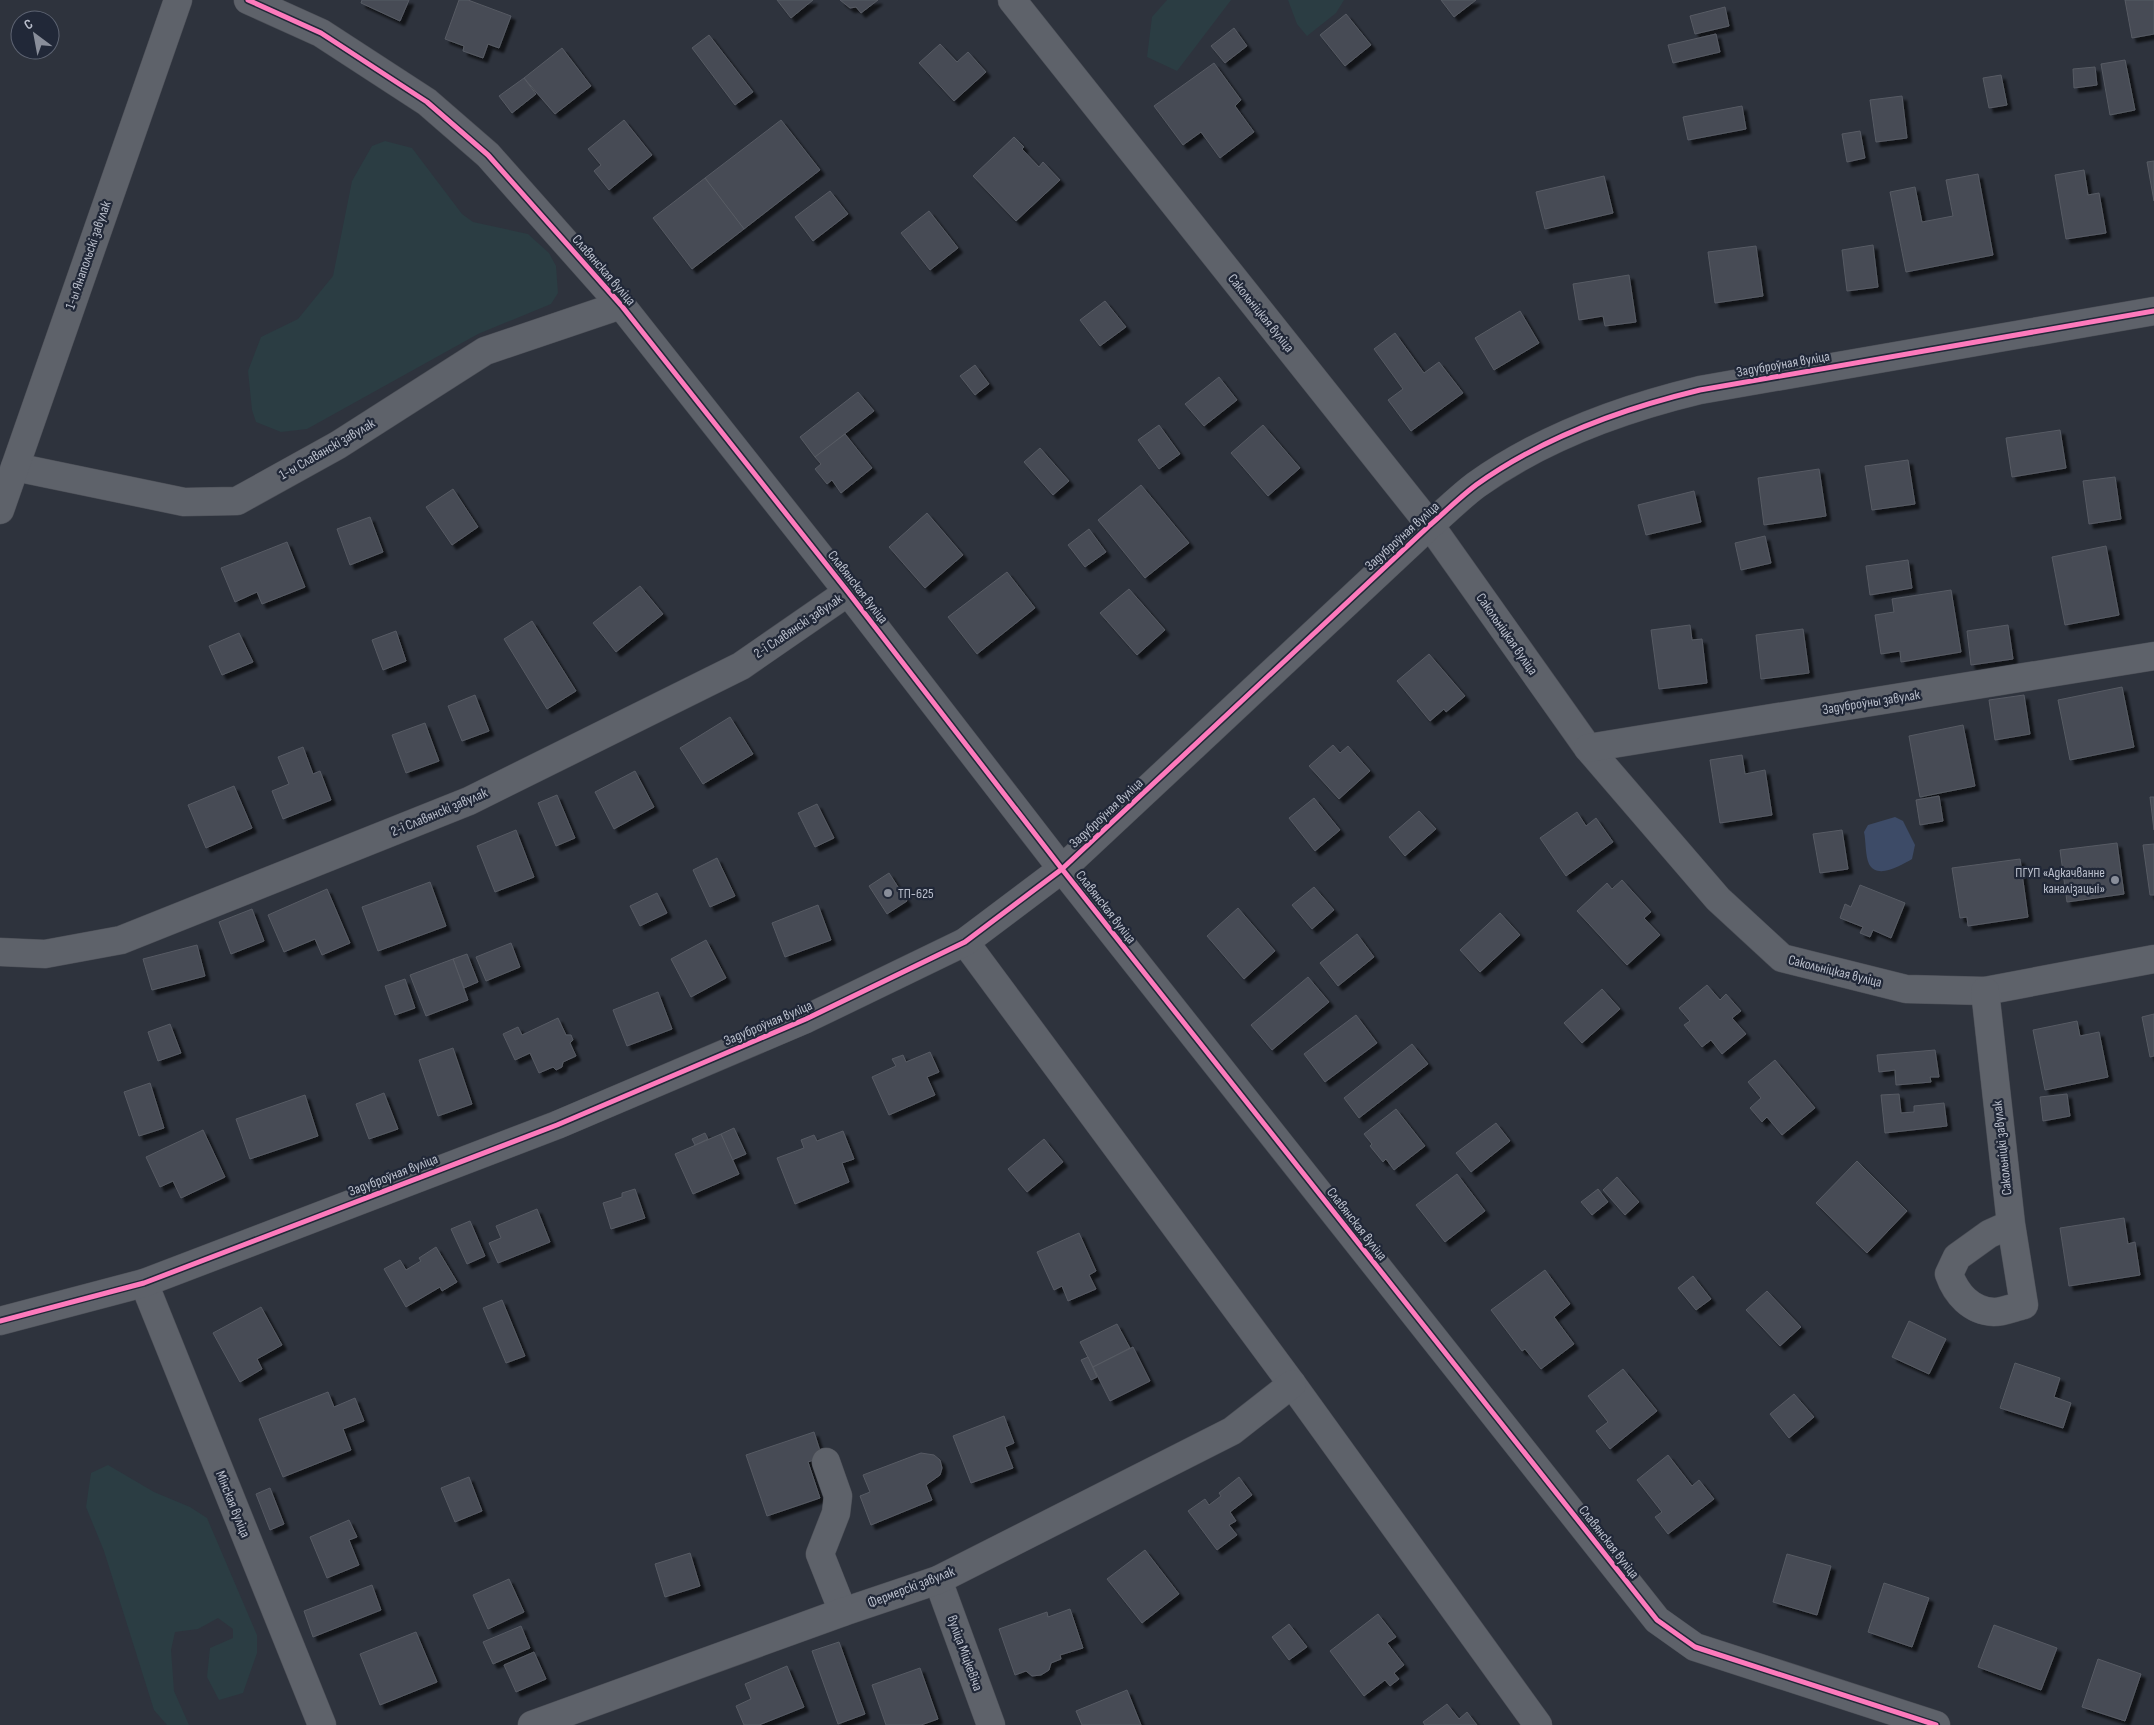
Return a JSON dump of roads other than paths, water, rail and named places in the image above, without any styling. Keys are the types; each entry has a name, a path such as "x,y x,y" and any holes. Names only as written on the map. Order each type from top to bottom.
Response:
{"street":[{"name":"1-ы Янапольскі завулак","path":"0,510 178,0"},
{"name":"Славянская вуліца","path":"248,0 321,33 427,102 488,155 621,306 848,592 1062,869 1656,1620 1695,1647 1936,1725"},
{"name":"Сакольніцкая вуліца","path":"1012,0 1430,525 1588,748 1718,899 1782,958 1906,989 1985,991 2154,959"},
{"name":"1-ы Славянскі завулак","path":"15,467 184,502 238,501 338,445 485,351 621,306"},
{"name":"Задуброўная вуліца","path":"0,1321 144,1283 557,1125 806,1019 965,942 1062,869 1430,525 1476,486 1510,465 1590,424 1650,402 1700,390 2154,311"},
{"name":"2-і Славянскі завулак","path":"0,952 45,954 121,940 469,801 741,666 848,592"},
{"name":"Задуброўны завулак","path":"1588,748 2154,656"},
{"path":"965,942 1292,1384 1538,1725"},
{"name":"Сакольніцкі завулак","path":"1985,991 2011,1224 2024,1305 1994,1312 1971,1306 1953,1286 1950,1274 1957,1257 1989,1234 2011,1224"},
{"name":"Мінская вуліца","path":"144,1283 322,1725"},
{"name":"Фермерскі завулак","path":"532,1725 842,1612 938,1580 1232,1431 1292,1384"},
{"path":"826,1462 838,1496 836,1513 820,1554 842,1612"},
{"name":"вуліца Міцкевіча","path":"938,1580 991,1725"}],"water":[{"path":"1895,817 1903,821 1915,845 1912,859 1890,870 1878,871 1869,864 1864,832 1868,825"}],"place":[{"name":"ПГУП «Адкачванне каналізацыі»","path":"2115,880"},
{"name":"ТП-625","path":"888,893"}]}
